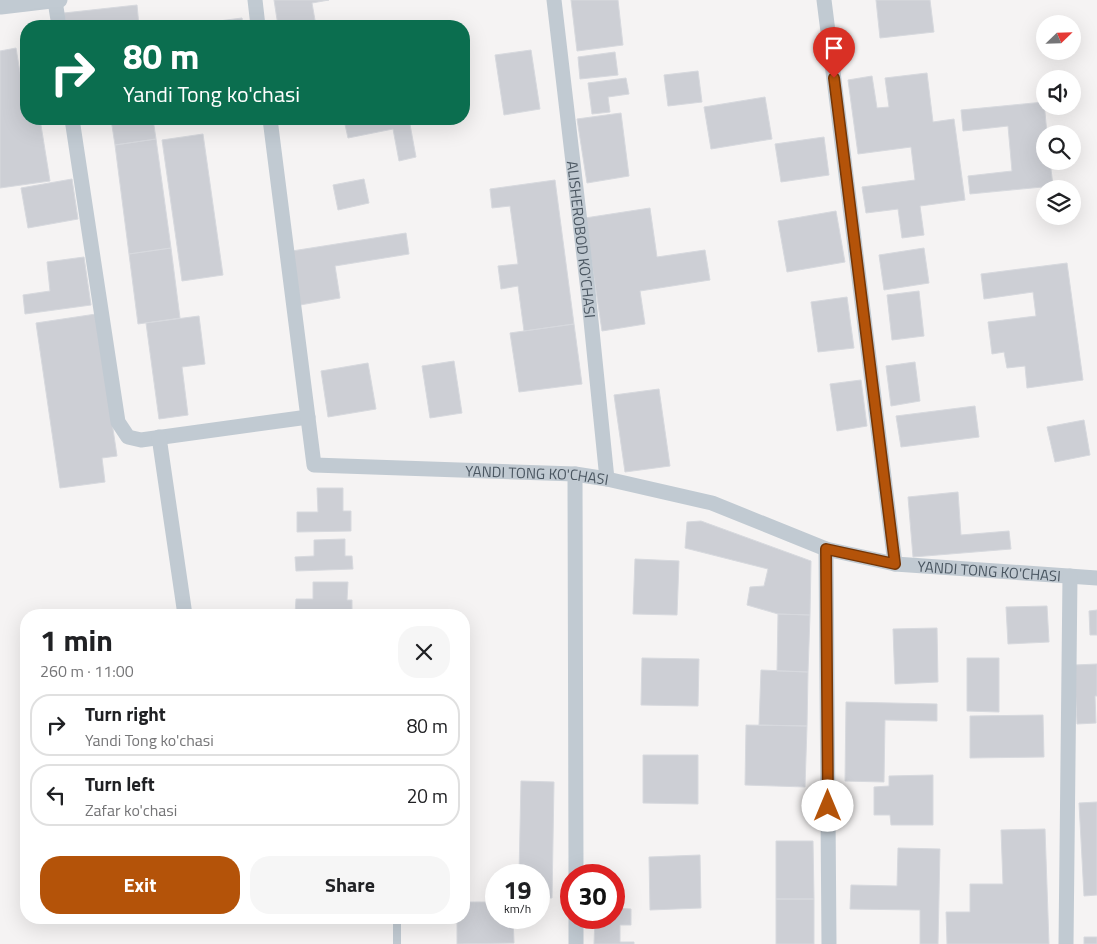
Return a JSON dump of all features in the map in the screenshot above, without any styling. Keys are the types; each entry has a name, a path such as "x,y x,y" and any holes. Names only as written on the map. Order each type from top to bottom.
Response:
{"street":[{"path":"0,5 1,7 60,0"},
{"path":"255,0 257,20"},
{"name":"ALISHEROBOD KO'CHASI","path":"554,0 588,291 607,479"},
{"path":"824,0 895,564"},
{"path":"55,1 58,20"},
{"path":"73,125 118,422 128,438 141,440 308,417"},
{"name":"YANDI TONG KO'CHASI","path":"271,125 314,465 576,474 712,502 826,549 895,564 1097,578"},
{"path":"159,437 184,609"},
{"path":"576,474 576,864"},
{"path":"826,549 829,944"},
{"path":"1066,944 1070,576"},
{"path":"576,929 576,944"}],"lane":[{"path":"397,924 397,944"}],"building":[{"path":"274,0 329,0 312,3 315,20 277,20"},
{"path":"571,0 618,0 623,45 577,51"},
{"path":"876,0 930,0 934,32 880,38"},
{"path":"137,5 138,20 65,20 64,13"},
{"path":"16,48 20,72 20,125 41,125 50,181 0,188 0,51"},
{"path":"531,50 540,109 504,115 495,55"},
{"path":"615,52 618,75 580,79 578,57"},
{"path":"698,71 702,102 668,106 664,75"},
{"path":"927,73 933,122 954,119 965,200 920,206 924,235 902,238 898,209 866,213 862,187 915,180 911,147 858,154 848,80 872,76 877,108 889,107 885,78"},
{"path":"626,78 629,94 608,97 610,112 592,114 588,83"},
{"path":"765,97 772,139 711,149 704,107"},
{"path":"1036,103 1036,115 1045,115 1046,125 1036,125 1036,170 1051,170 1052,180 1036,180 1036,188 970,194 968,176 1012,171 1008,126 963,131 961,110"},
{"path":"621,113 629,176 587,183 577,119"},
{"path":"112,125 154,125 156,139 115,145"},
{"path":"345,125 410,125 416,157 399,161 393,129 348,138"},
{"path":"203,134 223,275 182,281 162,140"},
{"path":"824,137 829,175 781,182 775,144"},
{"path":"156,139 171,248 129,254 115,145"},
{"path":"72,179 78,219 28,228 21,188"},
{"path":"364,179 369,203 338,210 333,185"},
{"path":"555,180 574,324 524,331 518,286 501,289 498,266 518,264 510,206 492,208 490,189"},
{"path":"650,208 657,257 705,250 710,280 640,291 645,324 602,331 585,218"},
{"path":"836,211 845,262 787,272 778,221"},
{"path":"406,233 409,254 335,266 340,298 300,305 292,251"},
{"path":"171,248 180,318 138,324 129,254"},
{"path":"924,248 929,283 884,290 879,255"},
{"path":"84,257 91,305 25,314 23,295 50,291 47,262"},
{"path":"1067,263 1083,380 1027,388 1025,366 1007,368 1004,352 992,354 988,322 1036,316 1033,292 984,299 981,274"},
{"path":"919,291 924,336 892,340 887,295"},
{"path":"847,297 854,348 818,352 811,302"},
{"path":"96,314 117,456 102,458 105,482 60,488 36,323"},
{"path":"199,316 205,364 182,367 188,415 159,419 146,323"},
{"path":"574,324 582,384 519,392 510,333"},
{"path":"454,361 462,413 430,418 422,366"},
{"path":"915,362 920,401 891,406 886,366"},
{"path":"368,363 376,409 328,417 321,371"},
{"path":"861,380 867,426 837,431 830,384"},
{"path":"659,389 670,466 625,472 614,395"},
{"path":"975,406 979,437 901,447 896,416"},
{"path":"1084,420 1090,455 1055,462 1047,427"},
{"path":"317,488 343,488 343,511 351,511 351,531 297,532 297,512 318,512"},
{"path":"958,492 961,535 1009,531 1011,549 913,557 908,497"},
{"path":"701,521 811,561 810,615 778,614 747,605 750,587 764,586 768,569 685,548 687,522"},
{"path":"345,539 345,556 352,556 353,569 296,571 295,557 314,556 314,540"},
{"path":"635,559 679,561 677,615 633,614"},
{"path":"313,582 348,582 347,600 352,600 352,609 295,609 296,599 313,599"},
{"path":"1047,606 1049,642 1008,644 1006,607"},
{"path":"1097,610 1097,635 1090,635 1089,611"},
{"path":"778,614 810,615 808,672 777,671"},
{"path":"937,628 938,682 895,684 893,629"},
{"path":"642,658 699,659 698,706 641,705"},
{"path":"967,658 999,658 999,712 967,711"},
{"path":"1097,664 1096,723 1077,724 1074,665"},
{"path":"761,670 808,672 807,726 759,725"},
{"path":"846,702 937,704 937,721 885,720 884,782 845,781"},
{"path":"1043,715 1044,757 970,758 970,716"},
{"path":"746,725 807,726 805,787 745,785"},
{"path":"643,755 698,755 698,804 643,803"},
{"path":"933,775 933,825 891,825 890,815 874,815 874,787 889,786 889,776"},
{"path":"521,781 554,782 552,898 550,898 550,864 519,864"},
{"path":"1097,802 1097,895 1084,896 1079,803"},
{"path":"1045,829 1049,944 947,944 946,912 970,912 970,884 1003,884 1001,830"},
{"path":"776,841 813,841 814,899 776,899"},
{"path":"898,848 940,849 938,944 920,944 920,910 850,909 851,885 897,886"},
{"path":"700,855 701,908 650,910 649,857"},
{"path":"776,899 814,899 814,944 776,944"},
{"path":"470,902 485,902 485,929 513,929 514,943 457,944 457,924 470,924"},
{"path":"625,909 631,909 631,925 625,925"},
{"path":"595,929 620,929 620,942 634,942 634,944 594,944"},
{"path":"1084,937 1097,937 1097,944 1084,944"}],"route":[{"path":"828,806 826,549 895,564 834,78"}]}
